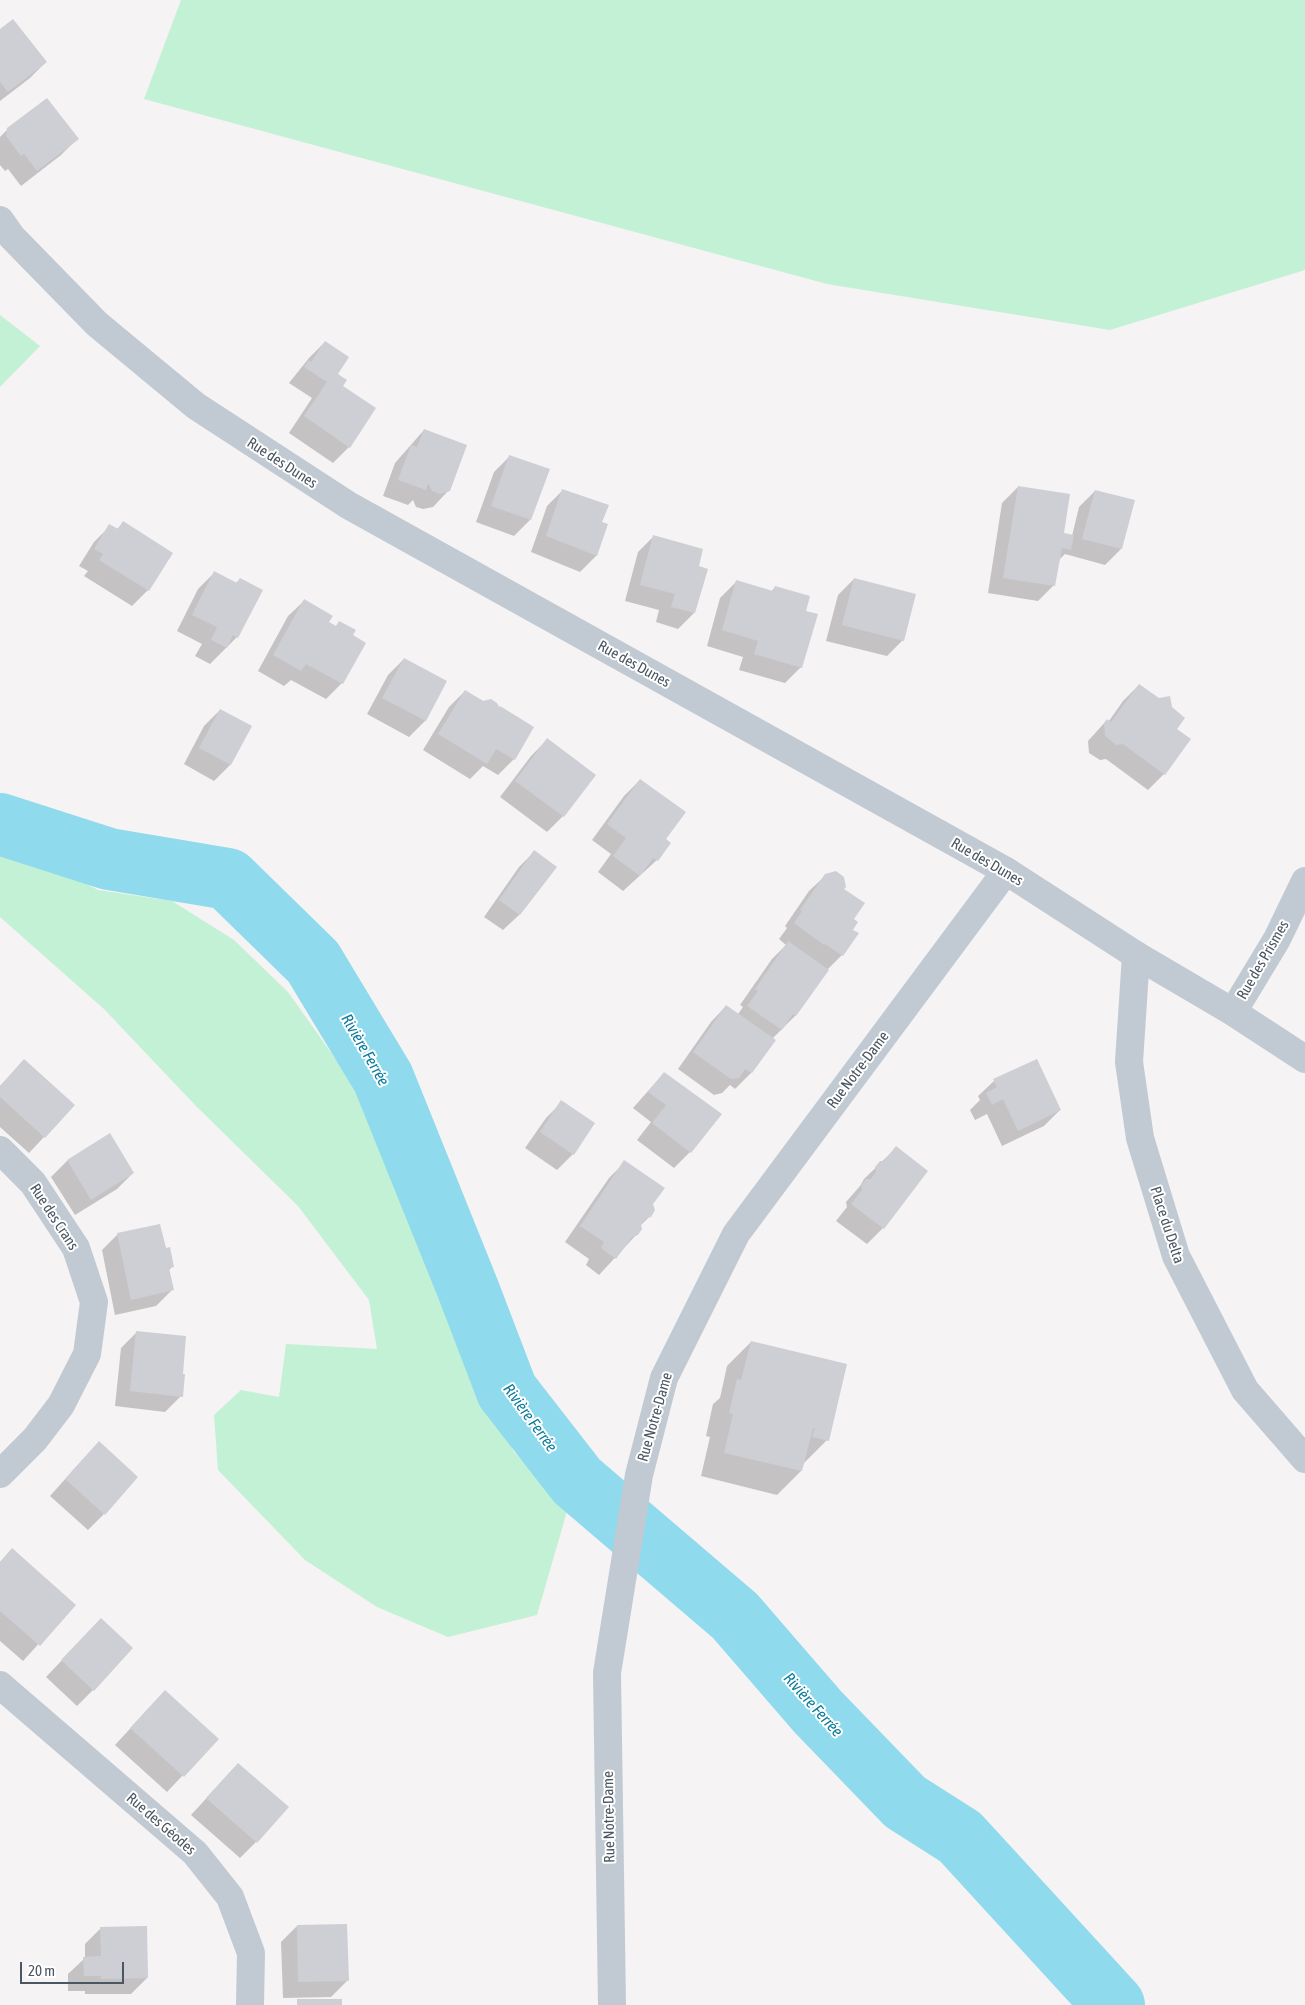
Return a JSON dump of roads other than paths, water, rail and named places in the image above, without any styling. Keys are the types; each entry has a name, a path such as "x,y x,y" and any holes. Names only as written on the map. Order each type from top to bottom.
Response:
{"street":[{"name":"Rue des Dunes","path":"0,220 12,237 97,324 196,406 348,505 1006,871 1136,955 1233,1012 1305,1060"},
{"name":"Rue Notre-Dame","path":"612,2005 607,1673 639,1475 664,1378 736,1234 1006,871"},
{"name":"Rue des Prismes","path":"1233,1012 1278,938 1305,882"},
{"name":"Place du Delta","path":"1136,955 1129,1062 1140,1138 1176,1256 1245,1390 1305,1459"},
{"name":"Rue des Crans","path":"0,1150 33,1183 76,1248 94,1302 87,1354 61,1405 35,1438 0,1474"},
{"name":"Rue des Géodes","path":"0,1685 196,1853 225,1890 230,1897 251,1953 250,2005"}],"waterway":[{"name":"Rivière Ferrée","path":"0,824 109,859 228,879 313,962 383,1078 507,1391 577,1481 735,1616 818,1712 905,1802 960,1837 1114,2005"}]}
